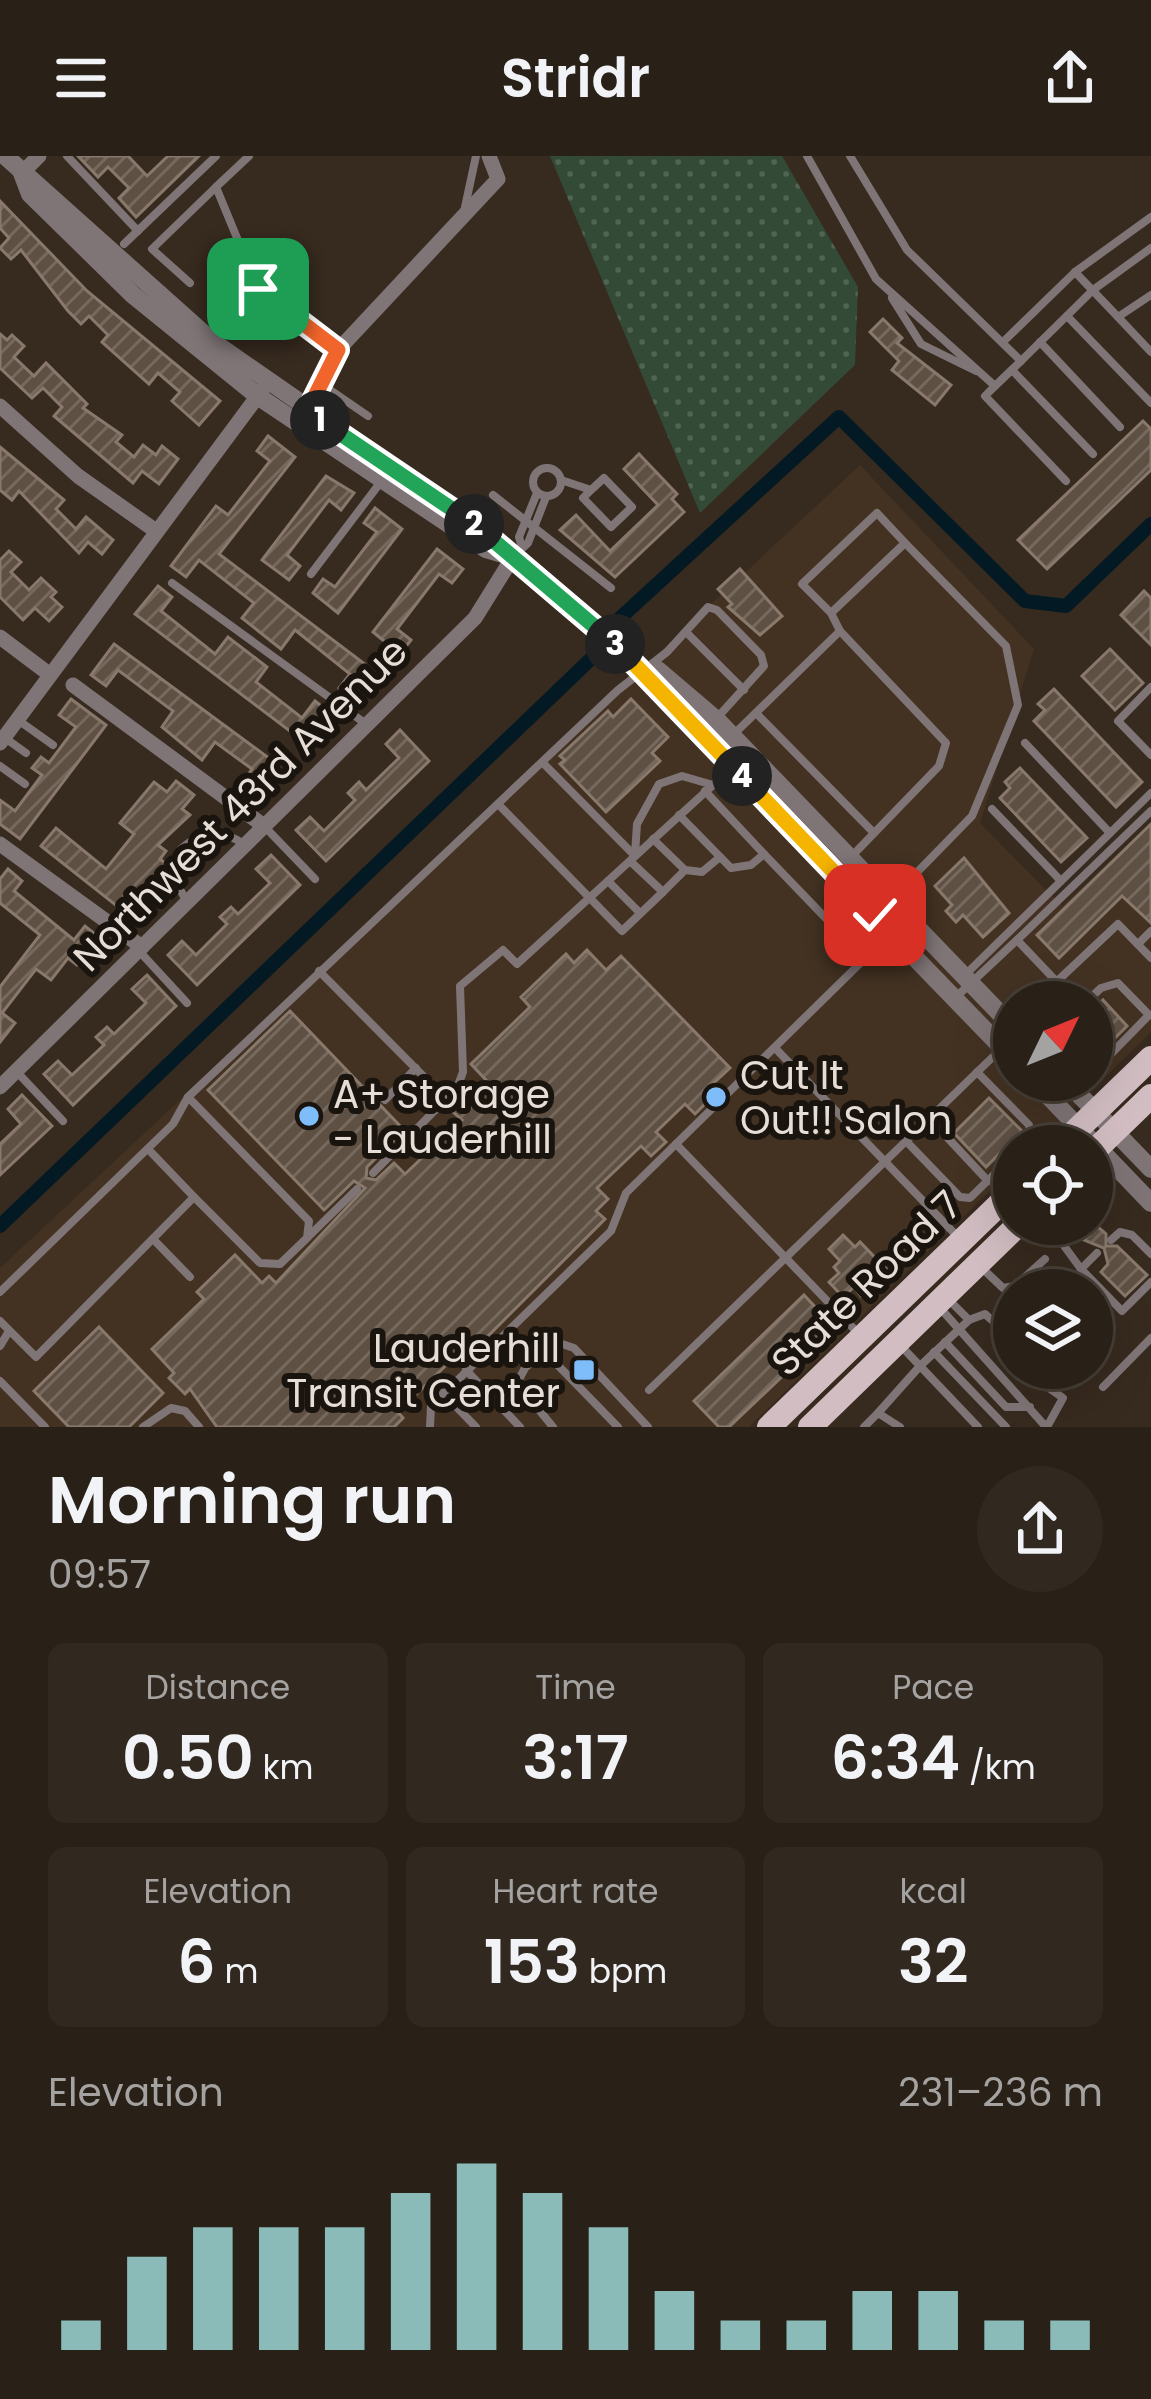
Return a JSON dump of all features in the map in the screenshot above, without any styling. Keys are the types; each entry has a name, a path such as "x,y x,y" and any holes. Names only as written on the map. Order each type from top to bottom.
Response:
{"main road":[{"path":"1082,1125 1151,1058"},
{"path":"1113,1132 1151,1096"},
{"name":"State Road 7","path":"769,1427 993,1211"},
{"name":"State Road 7","path":"810,1427 997,1245"}],"street":[{"path":"5,156 22,173 31,194 262,390 517,552 646,671 647,681 732,766 842,866 960,987 993,1033"},
{"path":"22,173 38,156"},
{"path":"304,418 338,350 498,178 489,156"},
{"path":"2,740 262,390"},
{"path":"0,406 78,476 156,531"},
{"name":"Northwest 43rd Avenue","path":"0,1087 475,618 517,552"},
{"path":"0,637 49,674"},
{"path":"646,671 658,670 716,719 842,866"},
{"path":"73,685 264,826"},
{"path":"0,844 140,949"},
{"path":"960,987 993,1011"},
{"path":"1061,1101 1087,1120"},
{"path":"1077,1101 1090,1125"},
{"path":"1113,1150 1151,1169"},
{"path":"1113,1158 1151,1203"}],"lane":[{"path":"67,156 138,231"},
{"path":"124,244 216,156"},
{"path":"190,283 152,249 249,156"},
{"path":"462,219 476,156"},
{"path":"807,156 876,279 995,386"},
{"path":"850,156 907,250 1021,361"},
{"path":"216,187 258,289 338,350"},
{"path":"1003,342 1075,272 1151,217"},
{"path":"1066,481 985,396 1093,290 1151,248"},
{"path":"1075,272 1151,352"},
{"path":"889,291 921,344 963,369 979,371"},
{"path":"1118,317 1151,295"},
{"path":"1067,316 1151,403"},
{"path":"1040,342 1120,427"},
{"path":"1012,370 1093,454"},
{"path":"320,383 368,416"},
{"path":"542,469 556,471 560,490 542,495 533,479 542,469"},
{"path":"311,574 388,474"},
{"path":"604,478 632,507 611,527 583,498 591,490 604,478"},
{"path":"561,480 591,490"},
{"path":"517,552 542,495"},
{"path":"493,496 611,588"},
{"path":"842,866 939,766 946,743 802,584 877,513 1006,646 1018,705 972,816 883,908"},
{"path":"831,613 905,543"},
{"path":"172,583 367,724"},
{"path":"0,1292 173,1124 188,1097 319,970 618,690 687,634 699,612 717,610 761,656 760,674 716,719 697,730"},
{"path":"732,736 840,631"},
{"path":"687,634 744,690"},
{"path":"1151,687 1118,721 1151,755"},
{"path":"756,713 874,833"},
{"path":"17,719 53,745"},
{"path":"2,740 26,753"},
{"path":"1025,743 1110,833"},
{"path":"373,1173 446,1099 464,1072 460,986 503,950 517,964 748,752"},
{"path":"544,764 663,892"},
{"path":"0,766 25,784"},
{"path":"632,858 637,824 658,784 682,776 709,788 764,854 865,959"},
{"path":"960,987 1151,793"},
{"path":"500,805 622,931 685,870"},
{"path":"992,809 1061,881"},
{"path":"960,987 1017,940 1151,811"},
{"path":"679,815 731,868 751,865 764,854"},
{"path":"264,826 315,879"},
{"path":"188,902 177,892 174,879 181,849 209,831 225,832 245,845"},
{"path":"653,839 685,870 702,872 720,856"},
{"path":"608,881 640,913"},
{"path":"430,1427 431,1406 611,1231 620,1201 900,925"},
{"path":"1058,981 1118,925 1151,958"},
{"path":"1138,944 1151,931"},
{"path":"1017,940 1056,981"},
{"path":"140,949 187,1003"},
{"path":"319,970 446,1099"},
{"path":"1113,984 1118,983 1150,1015 1113,1051"},
{"path":"775,1048 962,1241"},
{"path":"649,1390 977,1072 993,1063"},
{"path":"385,1100 416,1068"},
{"path":"16,1071 63,1121"},
{"path":"977,1072 1029,1125"},
{"path":"188,1097 309,1221 307,1238"},
{"path":"929,1118 988,1181"},
{"path":"906,1141 960,1197 970,1198 993,1176"},
{"path":"676,1144 862,1337"},
{"path":"148,1149 260,1263 280,1264 357,1189"},
{"path":"0,1321 35,1357 194,1197"},
{"path":"1113,1238 1120,1232 1132,1235 1151,1254"},
{"path":"153,1239 190,1277"},
{"path":"1063,1245 1081,1269 1097,1253"},
{"path":"978,1263 1003,1288 1015,1286 1045,1259"},
{"path":"1113,1302 1122,1311 1151,1282"},
{"path":"941,1300 969,1320"},
{"path":"941,1300 959,1329 1047,1426 1063,1398 1050,1389"},
{"path":"864,1427 969,1320 985,1314 993,1318"},
{"path":"0,1346 9,1331"},
{"path":"1113,1377 1151,1338"},
{"path":"896,1341 978,1427"},
{"path":"553,1427 517,1383 556,1342 574,1348 648,1427"},
{"path":"944,1342 1006,1407 1032,1407"},
{"path":"544,1350 618,1427"},
{"path":"934,1352 1006,1427"},
{"path":"466,1370 520,1427"},
{"path":"0,1381 45,1427"},
{"path":"443,1394 476,1427"},
{"path":"143,1427 171,1408 184,1412 199,1427"},
{"path":"878,1413 900,1427"}],"shaded area":[{"path":"860,465 1034,649 980,823 1062,906 1151,822 1151,1032 1113,1069 1113,981 993,981 993,1101 1081,1101 1056,1125 993,1125 993,1188 749,1427 0,1427 0,1268"}],"green space":[{"path":"550,156 782,156 858,287 855,365 700,513"}],"building":[{"path":"78,156 128,156 147,176 168,156 199,156 136,217 119,198 129,188 108,167 98,177"},
{"path":"0,201 87,291 220,401 199,425 172,401 180,392 158,373 149,384 102,342 108,335 89,316 81,324 21,250 11,259 0,248 9,238 0,228"},
{"path":"883,319 902,338 897,343 951,385 935,405 892,370 899,361 870,332"},
{"path":"0,334 7,340 12,335 24,346 14,357 34,376 46,363 87,404 83,408 122,435 116,442 134,457 143,445 156,455 162,446 178,459 159,484 142,471 133,483 54,416 62,407 43,388 32,398 0,368"},
{"path":"1143,421 1151,429 1151,470 1047,569 1018,540"},
{"path":"268,436 295,457 219,554 374,671 352,699 339,688 350,674 295,630 281,649 242,618 254,603 199,560 186,577 171,566 216,506 228,515 270,461 257,451"},
{"path":"0,447 64,500 56,509 76,529 86,517 113,540 102,554 88,542 79,553 19,491 12,500 0,490"},
{"path":"639,454 677,494 672,499 684,512 615,577 560,530 576,515 610,551 658,505 624,469"},
{"path":"326,476 354,493 341,510 329,500 287,555 300,566 289,580 262,560"},
{"path":"375,508 402,529 338,613 313,593 323,579 335,587 377,532 364,523"},
{"path":"437,549 463,569 452,583 439,574 397,629 411,640 400,654 373,632"},
{"path":"9,551 21,562 11,572 29,590 41,578 56,592 51,597 62,607 49,621 35,608 23,620 0,597 0,560"},
{"path":"740,569 782,616 760,635 728,607 732,604 718,589"},
{"path":"158,586 172,597 161,611 215,654 228,637 267,667 256,682 302,718 315,701 330,713 307,744 135,614"},
{"path":"1144,591 1151,598 1151,645 1121,615"},
{"path":"114,644 277,764 255,793 242,783 252,769 215,742 202,760 162,727 173,711 118,670 106,686 91,675"},
{"path":"1110,649 1143,683 1115,710 1082,676"},
{"path":"1054,689 1142,782 1116,807 1034,721 1045,710 1038,704"},
{"path":"71,699 106,725 20,839 0,824 0,800 15,811 42,775 32,768 41,757 49,763 76,727 59,715"},
{"path":"631,699 668,737 652,753 660,761 606,812 560,764 565,760 560,756 608,711 613,717"},
{"path":"400,730 429,761 326,861 296,830 310,817 324,831 355,800 348,793 359,782 366,790 399,758 386,744"},
{"path":"1020,768 1087,838 1061,862 1000,798 1010,788 1005,782"},
{"path":"176,781 194,795 182,809 190,815 158,845 166,851 160,859 166,864 127,914 41,846 56,828 106,869 134,834 120,823 154,782 167,792"},
{"path":"1151,824 1151,923 1122,896 1059,958 1037,935"},
{"path":"271,855 300,885 197,985 168,955 182,941 196,955 227,924 220,917 231,907 238,914 270,883 256,869"},
{"path":"964,858 1009,913 983,937 963,915 956,922 946,911 952,905 935,886"},
{"path":"8,869 22,881 14,891 74,940 85,926 100,938 77,965 68,958 51,980 36,969 2,1013 15,1023 0,1042 0,987 40,935 0,903 0,879"},
{"path":"587,950 606,970 621,956 730,1068 704,1092 710,1099 695,1114 685,1104 656,1132 666,1142 651,1156 641,1146 597,1188 608,1199 596,1211 605,1219 483,1341 474,1347 470,1342 398,1412 403,1418 394,1427 217,1427 190,1389 185,1394 169,1378 174,1373 152,1349 204,1299 197,1292 235,1255 262,1283 269,1276 276,1283 365,1188 354,1181 324,1210 208,1090 290,1011 404,1130 367,1167 366,1178 376,1180 394,1163 405,1174 462,1120 453,1112 486,1080 471,1064 530,1007 521,997 566,954 574,963"},
{"path":"147,975 176,1006 73,1105 44,1074 58,1061 72,1075 104,1045 96,1037 107,1027 114,1034 146,1003 132,989"},
{"path":"1113,1011 1127,1026 1113,1040"},
{"path":"22,1095 52,1126 0,1175 0,1144 21,1124 8,1109"},
{"path":"989,1098 1016,1125 993,1125 993,1160 986,1167 954,1133"},
{"path":"843,1235 855,1247 860,1242 888,1271 861,1296 854,1287 843,1297 829,1282 839,1273 834,1267 840,1261 829,1249"},
{"path":"1096,1245 1117,1246 1147,1275 1125,1296 1113,1284 1113,1269 1104,1269 1108,1264 1104,1248"},
{"path":"804,1295 834,1327 729,1427 719,1427 694,1401"},
{"path":"99,1327 163,1393 129,1427 69,1427 34,1391"}],"waterway":[{"path":"619,619 839,417 1025,601 1066,606 1151,524"},
{"path":"0,1226 596,654"}],"place":[{"name":"Cut It Out!! Salon","path":"716,1097"},
{"name":"A+ Storage - Lauderhill","path":"309,1116"},
{"name":"Lauderhill Transit Center","path":"584,1370"}],"route":[{"path":"258,289 338,350 307,412 488,533 646,671 647,681 875,915"}]}
